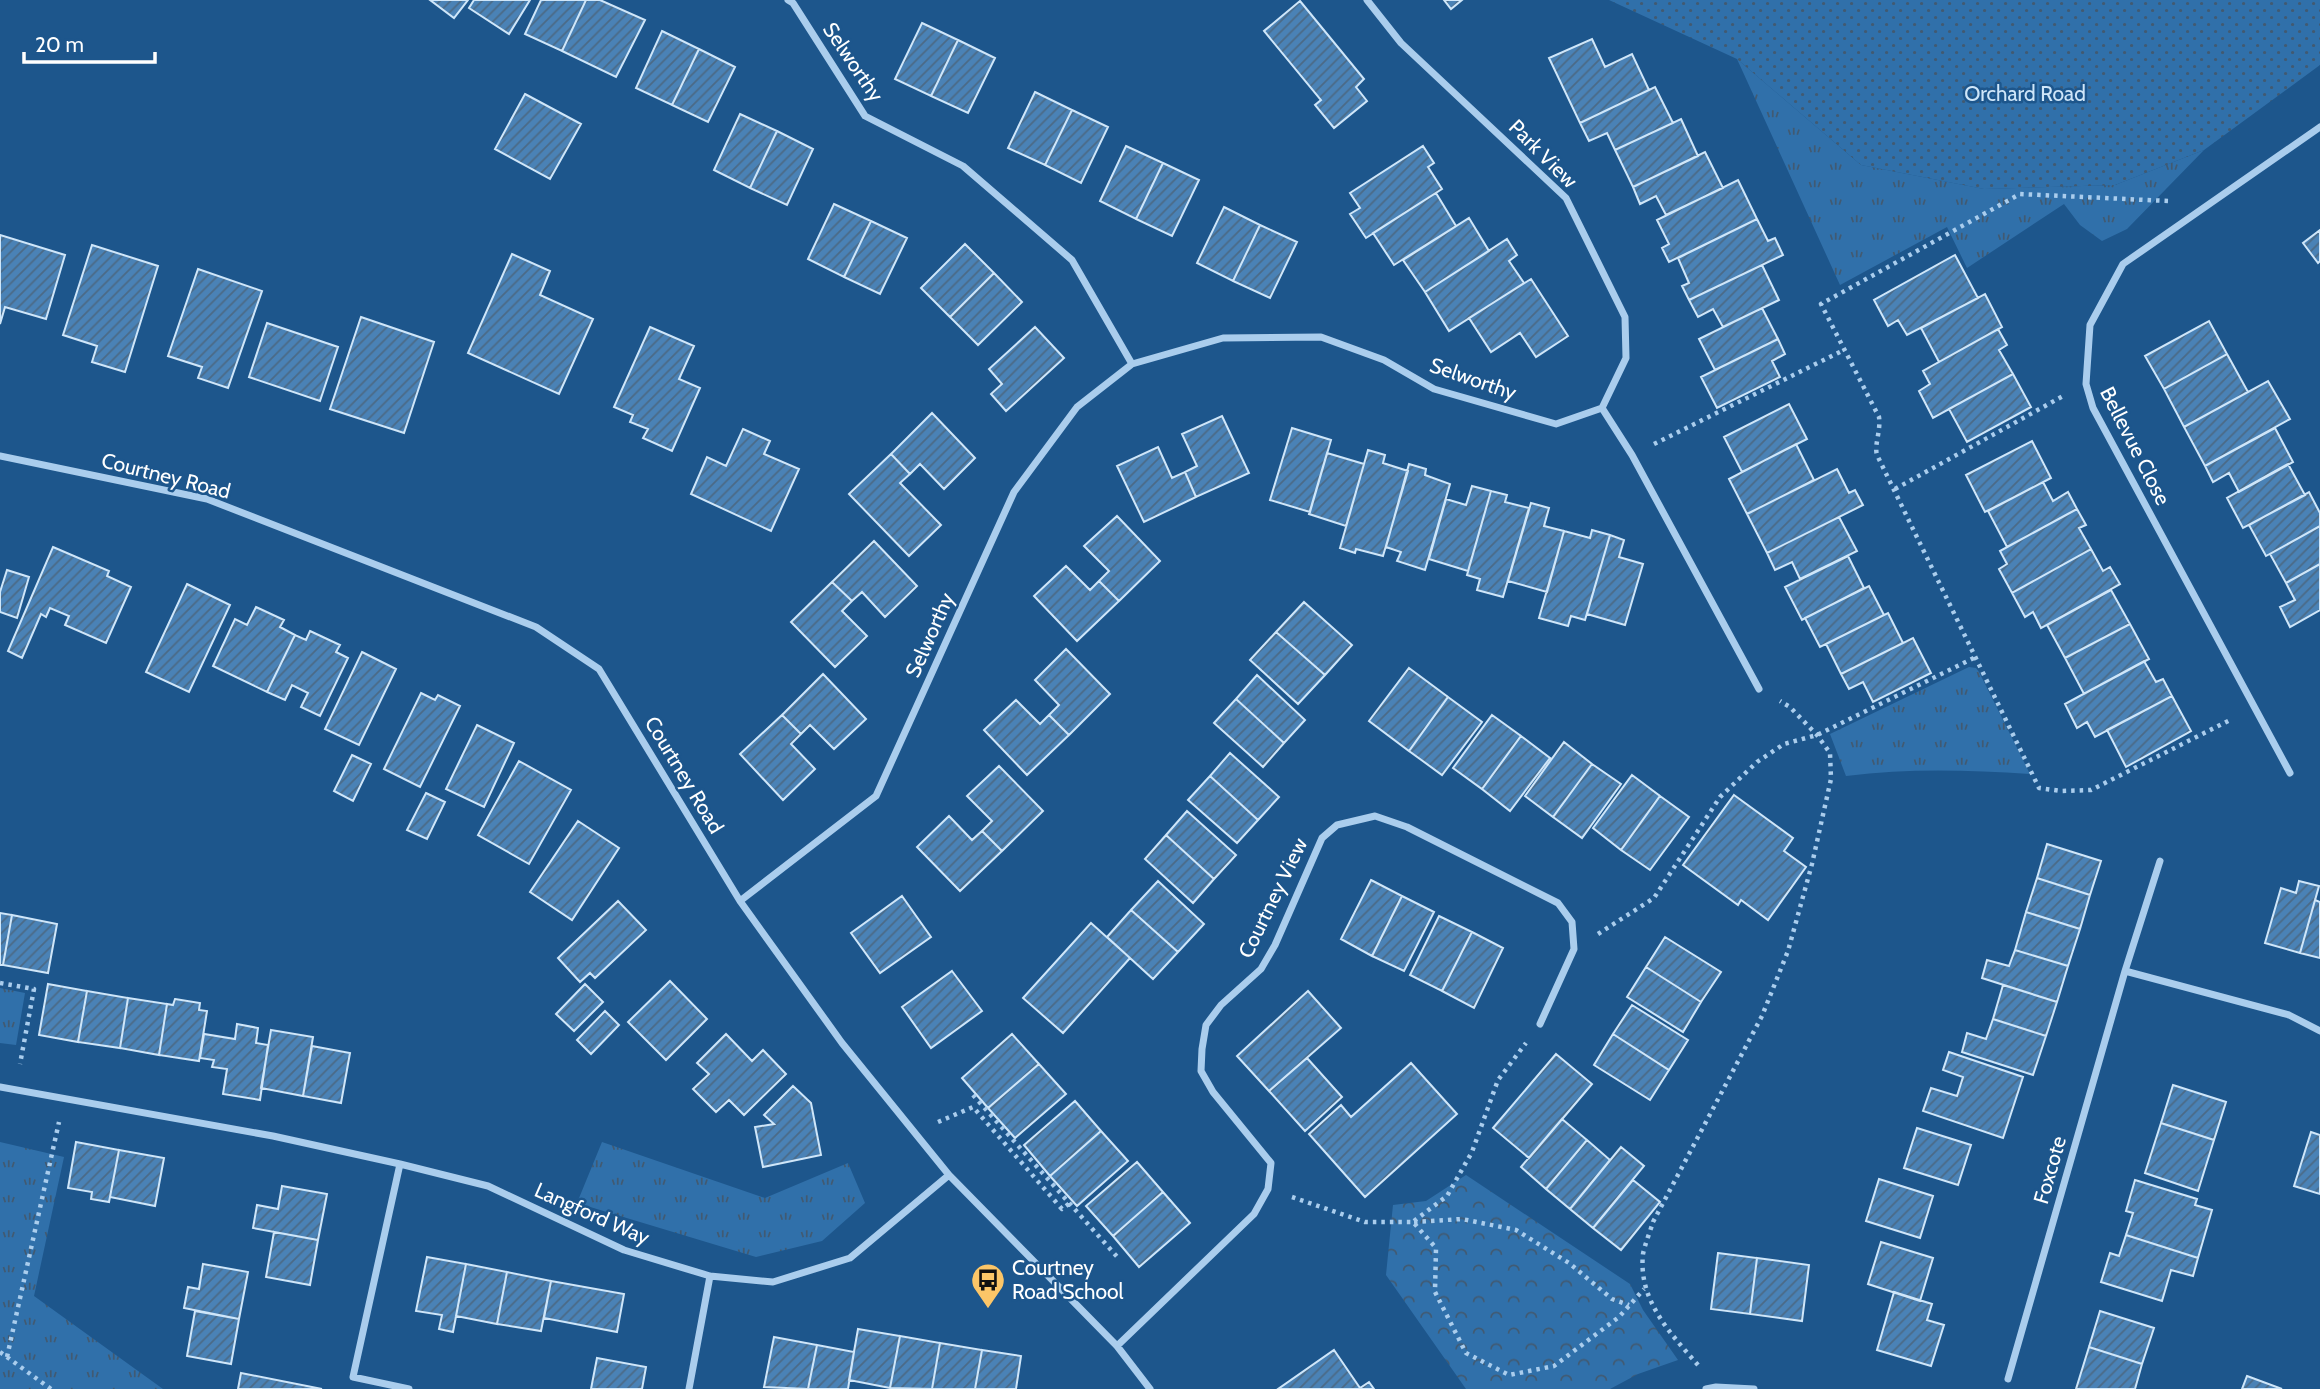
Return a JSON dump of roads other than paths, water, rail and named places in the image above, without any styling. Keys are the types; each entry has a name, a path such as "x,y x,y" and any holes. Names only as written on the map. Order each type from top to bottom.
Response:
{"street":[{"name":"Selworthy","path":"788,0 793,3 865,116 963,166 1072,260 1132,364"},
{"name":"Park View","path":"1367,0 1401,43 1566,198 1625,317 1626,358 1602,408"},
{"name":"Bellevue Close","path":"2290,773 2092,408 2086,384 2090,325 2123,264 2320,127"},
{"name":"Selworthy","path":"740,901 876,796 1014,492 1077,407 1132,364 1223,338 1321,337 1384,359 1434,389 1556,424 1602,408"},
{"path":"1602,408 1632,455 1759,689"},
{"name":"Courtney Road","path":"0,456 206,499 536,627 598,668 740,901 842,1043 948,1175 1117,1346 1150,1389"},
{"name":"Courtney View","path":"1117,1346 1254,1214 1268,1189 1271,1163 1213,1092 1201,1071 1206,1025 1221,1005 1261,969 1275,945 1322,838 1337,825 1375,816 1408,827 1558,903 1572,922 1574,949 1540,1024"},
{"name":"Foxcote","path":"2008,1379 2125,971 2160,861"},
{"path":"2125,971 2289,1015 2320,1031"},
{"name":"Langford Way","path":"0,1087 273,1136 488,1186 624,1250 710,1276 773,1282 850,1258 948,1175"},
{"path":"400,1164 353,1377 409,1389"},
{"path":"689,1389 710,1276"},
{"path":"1706,1389 1754,1389"}],"place":[{"name":"Courtney Road School","path":"988,1310"}],"park label":[{"name":"Orchard Road","path":"2025,94"}]}
